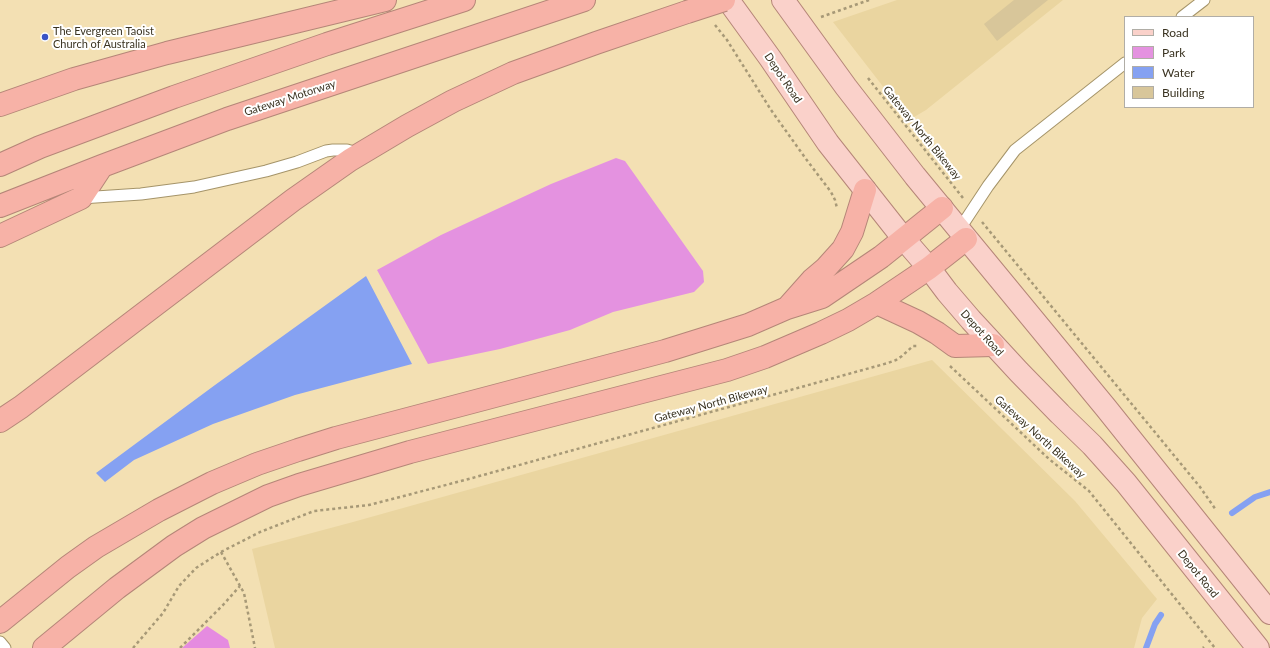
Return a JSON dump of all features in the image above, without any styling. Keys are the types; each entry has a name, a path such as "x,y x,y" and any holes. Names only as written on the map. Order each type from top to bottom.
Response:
{"highway":[{"path":"0,104 74,79 167,53 385,0"},
{"path":"0,164 40,147 174,97 327,44 464,0"},
{"name":"Gateway Motorway","path":"0,206 227,119 584,0"},
{"path":"0,421 22,407 293,200 361,154 407,126 453,101 501,78 542,61 724,0"},
{"path":"0,236 81,198 102,166"},
{"path":"787,308 843,249 852,232 865,190"},
{"path":"0,622 68,567 121,532 159,510 199,490 257,464 336,438 665,351 748,326 787,308 822,297 876,260 942,208"},
{"path":"44,648 117,588 174,546 203,528 268,496 299,485 410,452 727,370 765,357 848,320 877,303 929,268 963,235"},
{"path":"877,303 918,322 955,346 994,345"}],"main road":[{"name":"Depot Road","path":"728,0 828,143 947,292 994,345 1092,445 1126,483 1258,648"},
{"path":"782,0 846,88 963,235 1101,402 1270,613"}],"lane":[{"path":"1183,16 1204,0"},
{"path":"963,235 973,210 988,186 1015,150 1124,64"},
{"path":"81,198 141,194 194,187 261,173 326,151 347,150 361,154"},
{"path":"0,642 5,648"}],"path":[{"path":"825,22 821,16 869,0"},
{"path":"714,23 727,40 806,160 831,192 838,210"},
{"name":"Gateway North Bikeway","path":"865,74 973,210 1217,510"},
{"name":"Gateway North Bikeway","path":"133,648 163,613 179,586 196,568 220,552 260,532 314,511 369,505 488,474 888,363 902,356 913,346 920,345"},
{"name":"Gateway North Bikeway","path":"948,364 1049,459 1090,491 1215,648"},
{"path":"220,552 244,594 255,648"},
{"path":"180,648 240,586"}],"shaded area":[{"path":"897,0 1063,0 926,110 909,120 833,22"},
{"path":"932,360 1075,501 1157,599 1142,618 1134,648 275,648 252,549"},
{"path":"207,626 228,640 230,648 182,648"}],"green space":[{"path":"616,158 625,161 703,271 704,282 694,292 613,312 570,330 500,349 428,364 377,270 441,235 551,184"}],"water":[{"path":"366,276 412,364 295,395 213,424 134,460 105,482 96,473 215,385"}],"building":[{"path":"1014,0 1048,0 997,41 984,24"}],"waterway":[{"path":"1232,513 1255,497 1270,492"},
{"path":"1146,648 1155,624 1161,615"}],"place":[{"name":"The Evergreen Taoist Church of Australia","path":"45,37"}]}
